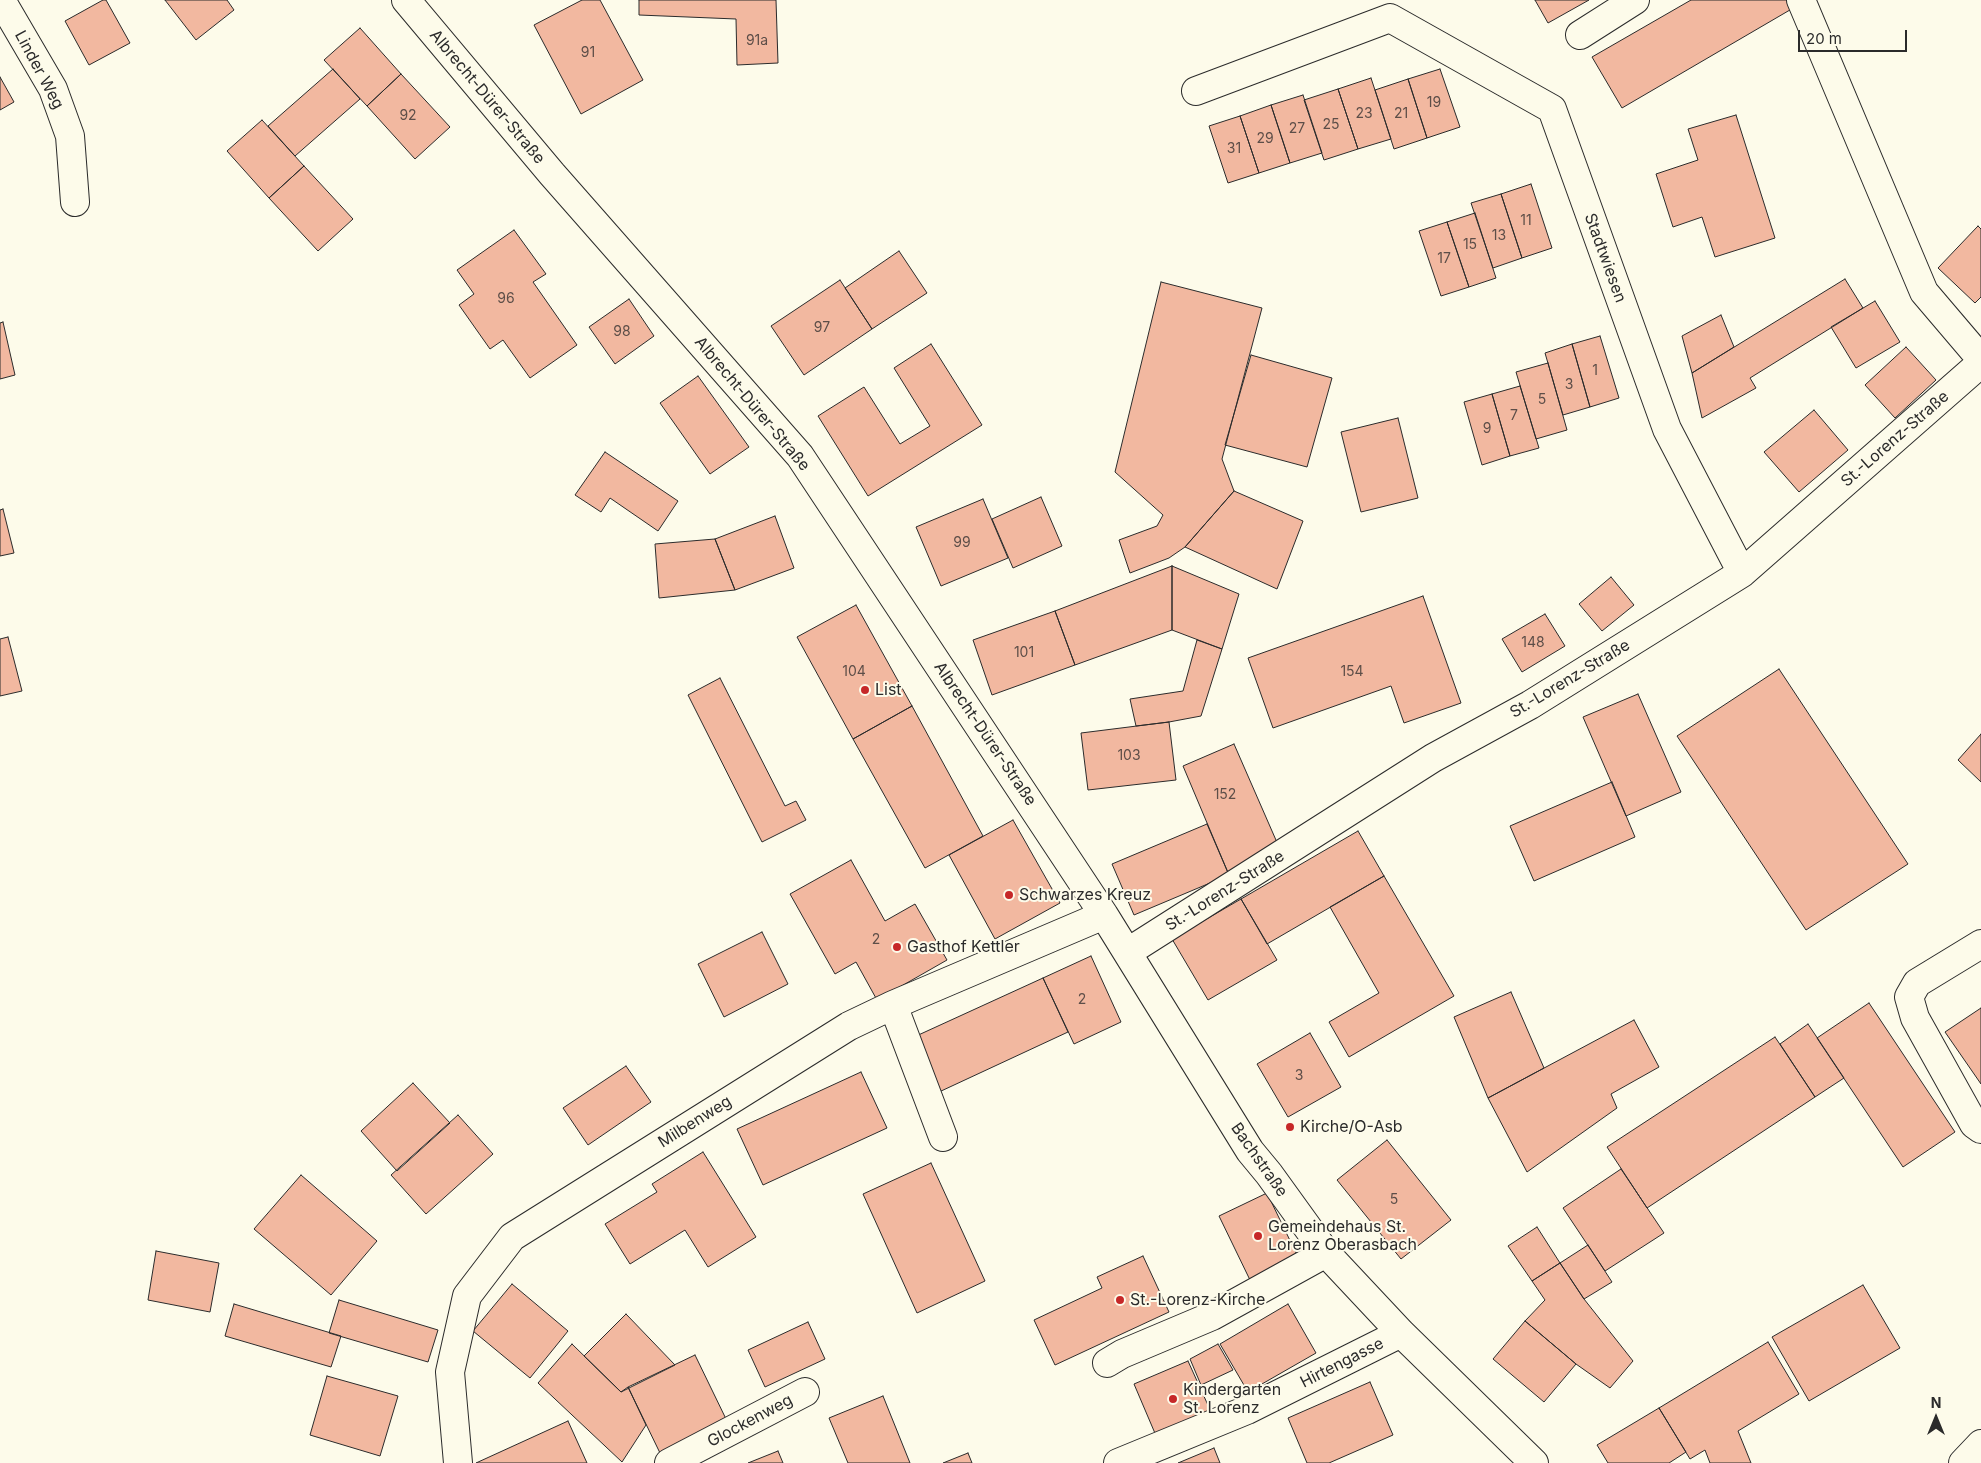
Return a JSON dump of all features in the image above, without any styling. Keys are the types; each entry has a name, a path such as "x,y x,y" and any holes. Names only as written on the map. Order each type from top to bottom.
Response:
{"street":[{"name":"Linder Weg","path":"1,0 53,89 70,136 74,202"},
{"name":"Albrecht-Dürer-Straße","path":"406,0 552,174 800,456 1104,915"},
{"path":"1580,35 1635,0"},
{"path":"1800,0 1924,292 1981,359"},
{"name":"Stadtwiesen","path":"1196,91 1390,18 1552,110 1667,429 1742,573"},
{"name":"St.-Lorenz-Straße","path":"1128,952 1433,758 1530,705 1742,573 1981,363"},
{"name":"Bachstraße","path":"1104,915 1250,1151 1326,1253 1401,1333 1534,1463"},
{"name":"Milbenweg","path":"458,1463 450,1372 467,1296 512,1237 849,1026 893,1005 1104,915"},
{"path":"1981,944 1916,983 1909,997 1915,1018 1974,1124 1981,1129"},
{"path":"893,1005 943,1137"},
{"path":"1107,1363 1122,1354 1212,1316 1326,1253"},
{"name":"Hirtengasse","path":"1118,1463 1247,1410 1401,1333"},
{"name":"Glockenweg","path":"669,1463 805,1392"},
{"path":"1963,1463 1981,1444"}],"building":[{"path":"106,0 130,43 89,65 65,21"},
{"path":"165,0 227,0 234,10 196,40"},
{"path":"582,0 600,0 643,80 581,114 534,25"},
{"path":"639,0 776,0 778,63 737,65 736,19 639,15"},
{"path":"1535,0 1589,0 1548,23"},
{"path":"1691,0 1791,0 1795,7 1622,108 1592,57"},
{"path":"360,28 401,74 367,106 324,60"},
{"path":"333,69 360,99 295,156 268,126"},
{"path":"1440,69 1460,127 1427,138 1408,79"},
{"path":"401,74 450,127 415,159 367,106"},
{"path":"0,77 14,102 0,110"},
{"path":"1371,78 1391,139 1358,149 1338,89"},
{"path":"1408,79 1427,138 1394,149 1375,90"},
{"path":"1338,89 1358,149 1324,160 1304,100"},
{"path":"1303,95 1322,153 1290,163 1271,105"},
{"path":"1271,105 1290,163 1259,173 1240,116"},
{"path":"1736,115 1775,238 1715,257 1702,217 1673,227 1656,174 1698,160 1688,129"},
{"path":"1240,116 1259,173 1228,183 1209,126"},
{"path":"262,120 304,166 269,198 227,151"},
{"path":"304,166 353,219 318,251 269,198"},
{"path":"1531,184 1552,248 1522,258 1501,194"},
{"path":"1501,194 1522,258 1493,268 1471,203"},
{"path":"1475,213 1496,278 1469,287 1447,222"},
{"path":"1447,222 1469,287 1441,296 1419,231"},
{"path":"1978,226 1981,229 1981,297 1975,303 1938,268"},
{"path":"514,230 546,274 533,282 577,345 530,378 503,340 490,349 459,305 474,294 457,270"},
{"path":"899,251 927,293 872,329 845,288"},
{"path":"1845,279 1863,308 1750,378 1756,388 1702,418 1692,373"},
{"path":"840,280 872,329 804,375 771,326"},
{"path":"1161,282 1262,308 1222,459 1234,491 1185,547 1169,558 1130,573 1119,540 1157,526 1163,515 1115,472"},
{"path":"629,299 654,336 615,364 589,327"},
{"path":"1875,301 1900,342 1856,368 1831,327"},
{"path":"1721,315 1734,347 1692,373 1682,336"},
{"path":"3,322 15,375 0,379 0,323"},
{"path":"1600,336 1619,398 1590,407 1572,344"},
{"path":"931,344 982,425 868,496 818,416 864,387 900,444 930,426 894,368"},
{"path":"1572,344 1590,407 1563,415 1545,353"},
{"path":"1906,347 1936,380 1895,418 1865,385"},
{"path":"1251,355 1332,378 1307,467 1225,445"},
{"path":"1548,363 1567,430 1536,439 1516,372"},
{"path":"698,376 749,447 710,474 660,403"},
{"path":"1520,386 1539,448 1510,456 1492,394"},
{"path":"1492,394 1510,456 1482,465 1464,402"},
{"path":"1814,410 1848,450 1799,492 1764,452"},
{"path":"1398,418 1418,498 1361,512 1341,432"},
{"path":"605,452 678,501 658,531 610,498 601,512 575,495"},
{"path":"1234,491 1303,521 1277,589 1185,547"},
{"path":"1041,497 1062,546 1013,568 992,519"},
{"path":"983,499 1008,558 941,586 916,527"},
{"path":"3,509 14,553 0,556 0,510"},
{"path":"775,516 794,568 735,590 715,539"},
{"path":"715,539 735,590 659,598 655,544"},
{"path":"1172,566 1239,594 1222,649 1172,630"},
{"path":"1172,566 1172,630 1075,665 1055,611"},
{"path":"1611,577 1634,605 1602,631 1579,604"},
{"path":"1423,596 1461,703 1404,723 1391,686 1273,728 1248,658"},
{"path":"856,605 912,706 853,739 797,637"},
{"path":"1055,611 1075,665 992,695 973,640"},
{"path":"1545,614 1565,646 1522,672 1502,639"},
{"path":"8,637 22,691 0,696 0,639"},
{"path":"1197,640 1222,649 1201,716 1136,726 1130,699 1183,691"},
{"path":"1779,669 1908,864 1806,930 1677,736"},
{"path":"720,678 785,806 796,801 806,820 762,842 688,695"},
{"path":"1638,694 1681,792 1626,816 1583,717"},
{"path":"912,706 983,836 925,868 853,739"},
{"path":"1169,722 1176,780 1088,790 1081,733"},
{"path":"1981,734 1981,782 1958,760"},
{"path":"1234,744 1279,847 1229,875 1183,766"},
{"path":"1612,782 1635,837 1534,881 1510,826"},
{"path":"1013,820 1060,903 995,939 949,855"},
{"path":"1207,824 1229,875 1134,915 1112,864"},
{"path":"1358,831 1384,876 1267,944 1241,899"},
{"path":"851,860 885,921 915,904 947,960 877,1000 856,962 835,974 790,894"},
{"path":"1384,876 1454,996 1349,1057 1329,1022 1379,993 1330,907"},
{"path":"1241,899 1277,960 1208,1000 1172,939"},
{"path":"762,932 788,984 724,1017 698,964"},
{"path":"1091,956 1121,1022 1074,1044 1043,978"},
{"path":"1043,978 1068,1032 939,1092 914,1037"},
{"path":"1511,992 1544,1068 1488,1098 1454,1017"},
{"path":"1869,1003 1955,1132 1903,1167 1817,1038"},
{"path":"1981,1008 1981,1084 1945,1032"},
{"path":"1634,1020 1659,1067 1611,1094 1617,1108 1527,1172 1488,1098"},
{"path":"1808,1024 1844,1078 1815,1097 1780,1044"},
{"path":"1310,1033 1341,1087 1288,1117 1257,1064"},
{"path":"1775,1037 1815,1097 1647,1208 1607,1147"},
{"path":"626,1066 651,1102 588,1145 563,1108"},
{"path":"861,1072 887,1128 763,1185 737,1129"},
{"path":"413,1083 450,1123 397,1171 361,1131"},
{"path":"458,1115 493,1154 426,1214 391,1175"},
{"path":"1387,1140 1451,1220 1401,1259 1337,1180"},
{"path":"703,1152 756,1237 708,1267 685,1230 630,1264 605,1224 657,1192 652,1184"},
{"path":"931,1163 985,1281 917,1313 863,1194"},
{"path":"1621,1169 1664,1233 1605,1271 1563,1208"},
{"path":"301,1175 377,1241 331,1295 254,1229"},
{"name":"Gemeindehaus St. Lorenz Oberasbach","path":"1267,1193 1298,1257 1250,1280 1219,1216"},
{"path":"1537,1227 1560,1263 1532,1281 1508,1246"},
{"path":"1588,1245 1612,1282 1584,1299 1560,1263"},
{"path":"156,1251 219,1263 210,1312 148,1300"},
{"name":"St.-Lorenz-Kirche","path":"1143,1256 1169,1312 1055,1365 1034,1320 1102,1288 1097,1277"},
{"path":"1560,1263 1584,1299 1633,1361 1610,1388 1576,1364 1525,1321 1545,1300 1532,1281"},
{"path":"512,1284 568,1331 530,1378 473,1331"},
{"path":"1863,1285 1900,1348 1809,1401 1772,1337"},
{"path":"339,1300 438,1330 428,1362 329,1333"},
{"path":"234,1304 341,1336 331,1367 225,1336"},
{"path":"1288,1304 1316,1353 1248,1392 1220,1344"},
{"path":"626,1314 675,1365 621,1392 584,1356"},
{"path":"1525,1321 1576,1364 1544,1402 1493,1359"},
{"path":"808,1322 825,1359 765,1387 748,1350"},
{"path":"1768,1342 1799,1394 1738,1431 1751,1463 1710,1463 1705,1450 1690,1459 1659,1408"},
{"path":"572,1344 621,1392 628,1387 646,1425 622,1462 538,1383"},
{"path":"1218,1344 1233,1370 1201,1385 1190,1359"},
{"path":"695,1355 727,1421 660,1453 628,1387"},
{"name":"Kindergarten St. Lorenz","path":"1188,1361 1212,1414 1157,1438 1134,1384"},
{"path":"327,1376 398,1396 380,1456 310,1435"},
{"path":"1370,1382 1393,1435 1329,1463 1307,1463 1288,1418"},
{"path":"883,1396 910,1463 848,1463 829,1418"},
{"path":"1659,1408 1686,1452 1669,1463 1608,1463 1597,1445"},
{"path":"568,1421 587,1463 476,1463"},
{"path":"1214,1448 1220,1463 1178,1463"},
{"path":"778,1451 783,1463 748,1463"},
{"path":"968,1453 972,1463 943,1463"}],"place":[{"name":"List","path":"865,690"},
{"name":"Schwarzes Kreuz","path":"1009,895"},
{"name":"Gasthof Kettler","path":"897,947"},
{"name":"Kirche/O-Asb","path":"1290,1127"},
{"name":"Gemeindehaus St. Lorenz Oberasbach","path":"1258,1236"},
{"name":"St.-Lorenz-Kirche","path":"1120,1300"},
{"name":"Kindergarten St. Lorenz","path":"1173,1399"}]}
